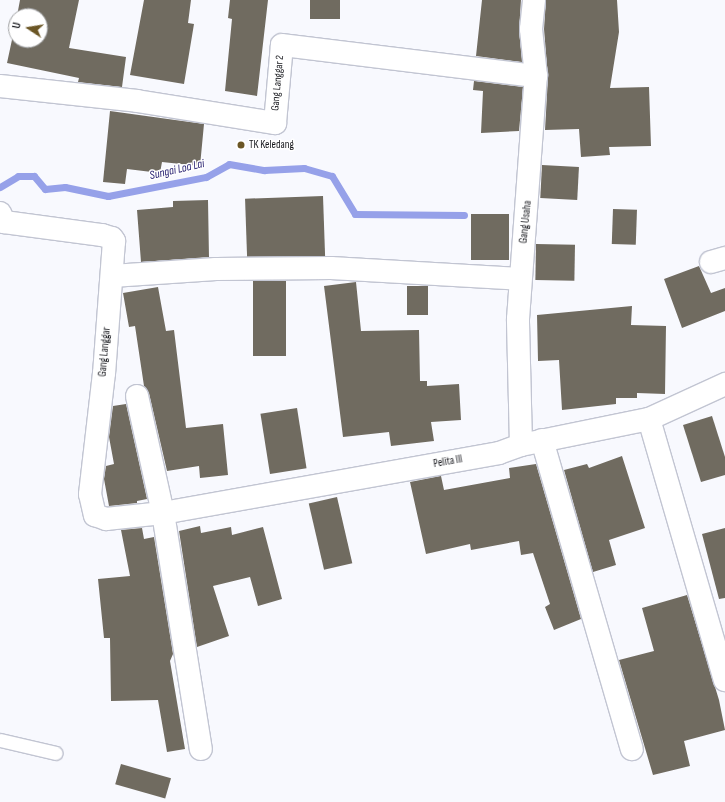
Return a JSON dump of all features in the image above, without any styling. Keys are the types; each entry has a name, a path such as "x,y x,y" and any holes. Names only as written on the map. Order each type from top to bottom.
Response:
{"street":[{"name":"Gang Usaha","path":"521,445 518,333 520,279 531,169 536,76 531,29 534,0"},
{"name":"Gang Langgar 2","path":"0,86 137,101 275,123 282,45 536,76"},
{"name":"Gang Langgar","path":"0,213 4,222 112,238 112,276 90,494 91,506 95,514 106,519 163,512"},
{"path":"112,276 216,269 331,268 520,279"},
{"name":"Pelita III","path":"163,512 499,453 521,445 542,440 649,419 725,384"},
{"path":"137,396 163,512 201,749"},
{"path":"649,419 725,680"},
{"path":"542,440 632,749"}],"lane":[{"path":"0,740 56,753"}],"building":[{"path":"20,0 79,0 69,48 126,57 122,87 78,82 79,78 7,63 10,48 48,48 48,8 18,8"},
{"path":"144,0 191,0 188,23 194,24 184,84 130,75"},
{"path":"230,0 268,0 257,96 225,91 232,19 228,18"},
{"path":"310,0 340,0 340,19 310,19"},
{"path":"482,0 521,0 519,30 522,62 476,56"},
{"path":"546,0 617,0 619,32 610,88 649,87 651,146 609,147 610,155 581,157 579,129 545,130 548,77 544,29"},
{"path":"474,81 523,87 519,131 481,133 483,91 473,90"},
{"path":"110,111 204,124 200,166 162,162 160,173 127,169 125,184 103,182"},
{"path":"542,165 579,167 577,200 540,198"},
{"path":"323,196 325,256 247,259 245,199"},
{"path":"208,200 209,257 141,262 137,210 173,207 173,201"},
{"path":"613,209 637,210 636,245 612,244"},
{"path":"471,214 509,214 509,260 471,260"},
{"path":"536,244 575,245 574,281 535,280"},
{"path":"699,266 711,293 725,288 725,311 682,328 664,279"},
{"path":"253,281 286,281 286,356 253,356"},
{"path":"356,282 361,331 419,330 420,381 427,381 427,386 459,384 461,420 431,422 434,441 391,446 389,432 343,437 324,286"},
{"path":"407,286 428,286 428,315 407,315"},
{"path":"158,287 166,331 174,330 186,428 223,424 228,475 200,478 199,466 167,471 149,393 144,386 135,326 129,327 123,293"},
{"path":"632,306 631,325 666,326 665,394 637,393 637,398 616,398 616,404 562,410 559,360 538,361 537,315"},
{"path":"126,404 147,499 137,501 137,503 109,506 104,479 106,466 114,464 109,437 113,406"},
{"path":"297,408 307,468 270,474 260,414"},
{"path":"712,416 725,457 725,475 701,482 683,425"},
{"path":"622,456 645,528 609,540 616,565 593,572 564,470 587,464 589,468"},
{"path":"536,464 581,619 554,630 545,607 550,604 533,553 521,555 519,541 471,550 470,544 426,554 410,482 441,476 444,490 510,478 509,468"},
{"path":"337,497 352,563 324,570 309,504"},
{"path":"200,526 201,533 231,527 232,535 263,527 282,599 258,606 250,577 213,586 229,636 197,647 179,531"},
{"path":"142,528 144,539 154,537 173,654 170,661 185,749 167,752 158,700 111,701 110,638 104,638 98,579 130,576 121,530"},
{"path":"725,528 725,598 719,599 702,534"},
{"path":"687,595 719,700 725,730 684,741 690,766 653,775 619,660 654,651 642,608"},
{"path":"121,764 171,778 165,799 115,784"}],"waterway":[{"name":"Sungai Loa Lai","path":"0,187 18,176 34,176 45,189 65,187 108,196 206,177 229,164 264,170 304,168 332,176 355,214 464,215"}],"place":[{"name":"TK Keledang","path":"241,145"}]}
